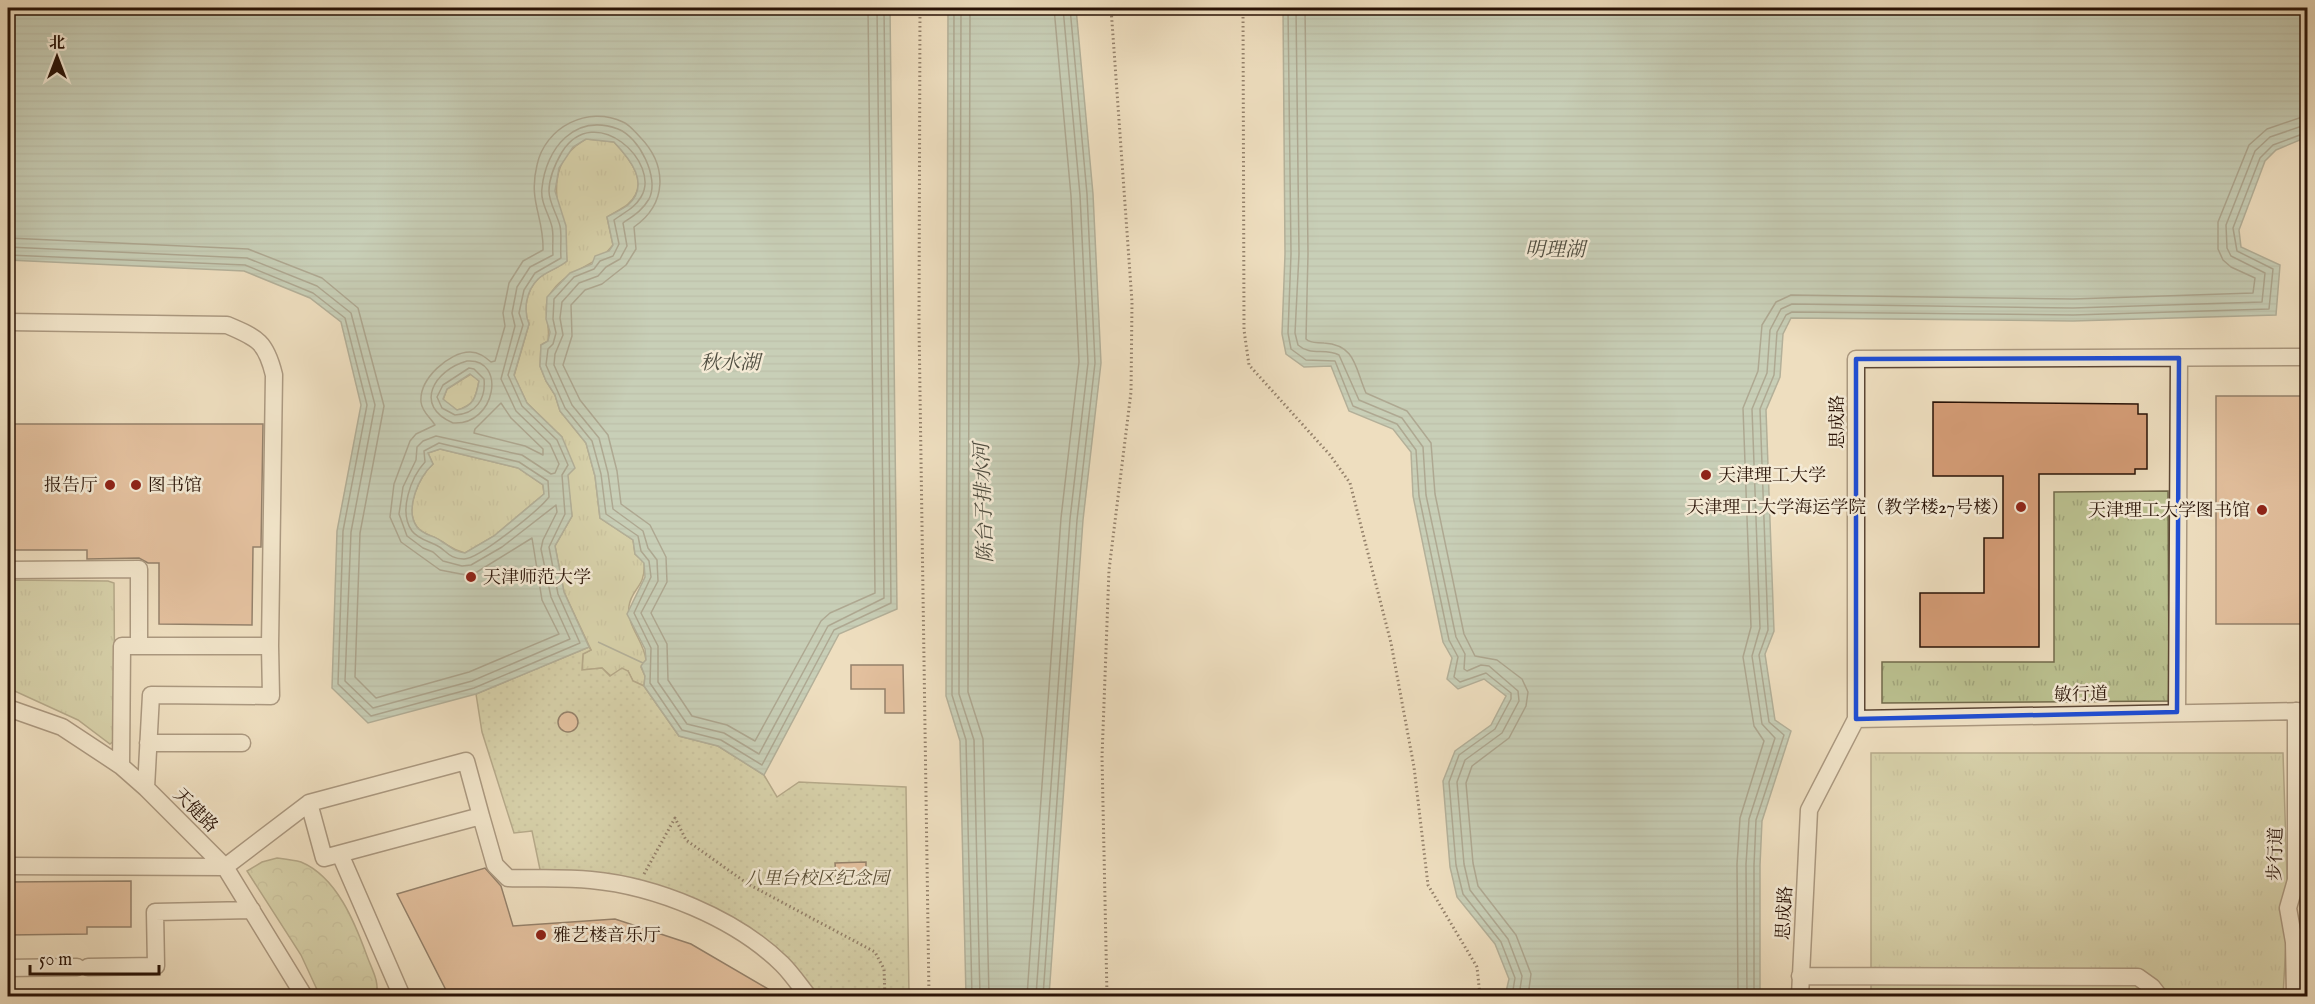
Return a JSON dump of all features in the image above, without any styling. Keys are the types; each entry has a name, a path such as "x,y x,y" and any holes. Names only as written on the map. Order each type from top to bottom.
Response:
{"street":[{"path":"8,322 227,326 251,335 268,352 274,375 271,696 151,695 146,788"},
{"name":"思成路","path":"1800,996 1809,810 1856,719 1856,359 2307,357"},
{"path":"2177,712 2179,358"},
{"path":"8,570 140,569 140,646"},
{"path":"121,766 122,646 270,646"},
{"name":"天健路","path":"8,708 62,727 121,766 146,788 225,867 304,996"},
{"name":"敏行道","path":"1856,719 2301,711"},
{"name":"步行道","path":"2295,996 2294,942 2288,908 2296,880 2301,711"},
{"path":"148,743 242,743"},
{"path":"8,866 225,867 309,803 466,761 495,865 508,878 591,880 672,898 730,927 782,964 808,996"},
{"path":"309,803 324,858 481,816"},
{"path":"340,854 400,992"},
{"path":"8,968 156,966 155,912 252,910"},
{"path":"1800,976 2138,977 2152,987 2159,996"}],"path":[{"path":"920,8 919,326 930,996"},
{"path":"1107,996 1102,757 1104,698 1109,570 1131,392 1132,302 1111,8"},
{"path":"1243,8 1244,330 1249,365 1330,455 1350,483 1390,643 1414,766 1428,885 1477,967 1480,996"},
{"path":"636,889 675,818 686,840 748,884 875,952 884,969 885,996"}],"highlighted area":[{"path":"2179,358 2177,712 1856,719 1856,359"}],"green space":[{"path":"586,139 614,142 632,164 638,180 638,188 628,204 607,217 613,245 598,259 563,280 549,296 546,306 548,341 541,345 540,366 555,395 560,411 586,443 595,476 600,518 633,540 635,554 644,562 643,577 631,600 629,613 645,653 646,660 641,667 645,676 644,686 633,681 628,671 611,676 602,668 582,670 583,654 591,650 564,592 555,546 572,516 562,437 527,403 514,376 529,324 526,307 528,295 541,277 567,261 558,210 557,178 562,163 571,150"},
{"path":"471,374 479,381 475,396 471,403 457,410 443,400 447,389"},
{"path":"440,449 518,468 543,485 544,494 494,536 465,553 458,551 423,532 413,520 413,503 418,485 433,464 428,453"},
{"path":"2168,491 2169,701 1882,703 1882,662 2054,662 2054,492"},
{"path":"8,580 108,581 114,583 115,740 110,744 78,720 8,688"},
{"name":"八里台校区纪念园","path":"589,647 591,650 583,654 582,670 602,668 610,676 622,668 628,671 633,681 644,686 679,736 718,746 764,775 777,797 799,782 906,787 909,996 808,996 782,964 673,898 542,879 532,831 514,833 482,732 476,694"},
{"path":"1871,753 2283,753 2288,908 2283,996 1871,996"},
{"path":"277,858 301,862 314,869 335,890 350,916 373,971 376,996 320,996 301,955 247,871 262,862"}],"water":[{"name":"秋水湖","path":"8,8 890,8 897,609 839,634 764,775 718,746 679,736 644,686 645,676 641,666 646,660 645,649 627,614 645,577 644,563 635,554 633,540 600,518 595,476 586,443 560,411 555,395 540,366 541,345 548,341 550,332 546,319 547,297 570,273 592,264 595,256 609,251 613,245 607,217 628,205 638,189 638,180 632,164 614,142 586,139 573,147 559,168 555,191 566,226 567,261 541,277 528,295 526,307 529,324 514,375 527,403 562,437 575,468 568,475 572,516 555,546 564,592 589,647 476,694 368,723 332,688 337,531 361,405 341,322 310,298 244,271 8,260","holes":["470,374 479,381 475,396 471,403 457,410 443,399 447,389","440,449 518,468 543,485 544,494 494,536 465,553 455,550 420,530 413,520 413,503 418,485 433,464 428,453"]},
{"name":"陈台子排水河","path":"948,8 1076,8 1093,194 1101,363 1083,520 1049,996 966,996 960,741 946,696"},
{"name":"明理湖","path":"1283,8 2307,8 2307,137 2276,150 2265,161 2239,230 2241,247 2280,265 2276,315 2073,321 1791,318 1783,334 1780,377 1766,410 1774,631 1765,654 1775,720 1791,731 1762,821 1760,996 1505,996 1509,979 1495,944 1457,897 1450,867 1443,781 1455,751 1491,725 1506,696 1484,679 1458,689 1447,679 1452,658 1443,642 1413,496 1411,452 1393,429 1349,411 1331,366 1304,367 1286,354 1282,334 1285,254"}],"building":[{"name":"天津理工大学图书馆","path":"2216,396 2307,396 2307,624 2216,624"},
{"name":"天津理工大学海运学院（教学楼27号楼）","path":"1933,402 2138,404 2138,414 2147,414 2147,469 2135,469 2135,474 2039,474 2039,647 1920,647 1920,593 1984,593 1984,538 2003,538 2003,476 1933,476"},
{"name":"图书馆","path":"8,424 263,424 261,547 253,547 252,625 159,624 159,563 148,563 139,558 87,559 87,550 8,550"},
{"path":"851,665 903,665 904,713 885,713 885,689 851,689"},
{"path":"568,712 575,715 578,722 575,729 568,732 561,729 558,722 561,715"},
{"path":"866,862 866,877 836,878 835,863"},
{"name":"雅艺楼音乐厅","path":"485,868 501,886 513,926 615,919 691,944 780,996 449,996 397,894"},
{"path":"131,881 131,927 87,927 87,934 8,935 8,882"}],"place":[{"name":"天津理工大学","path":"1706,475"},
{"name":"报告厅","path":"110,485"},
{"name":"图书馆","path":"136,485"},
{"name":"天津理工大学海运学院（教学楼27号楼）","path":"2021,507"},
{"name":"天津理工大学图书馆","path":"2262,510"},
{"name":"天津师范大学","path":"471,577"},
{"name":"雅艺楼音乐厅","path":"541,935"}]}
